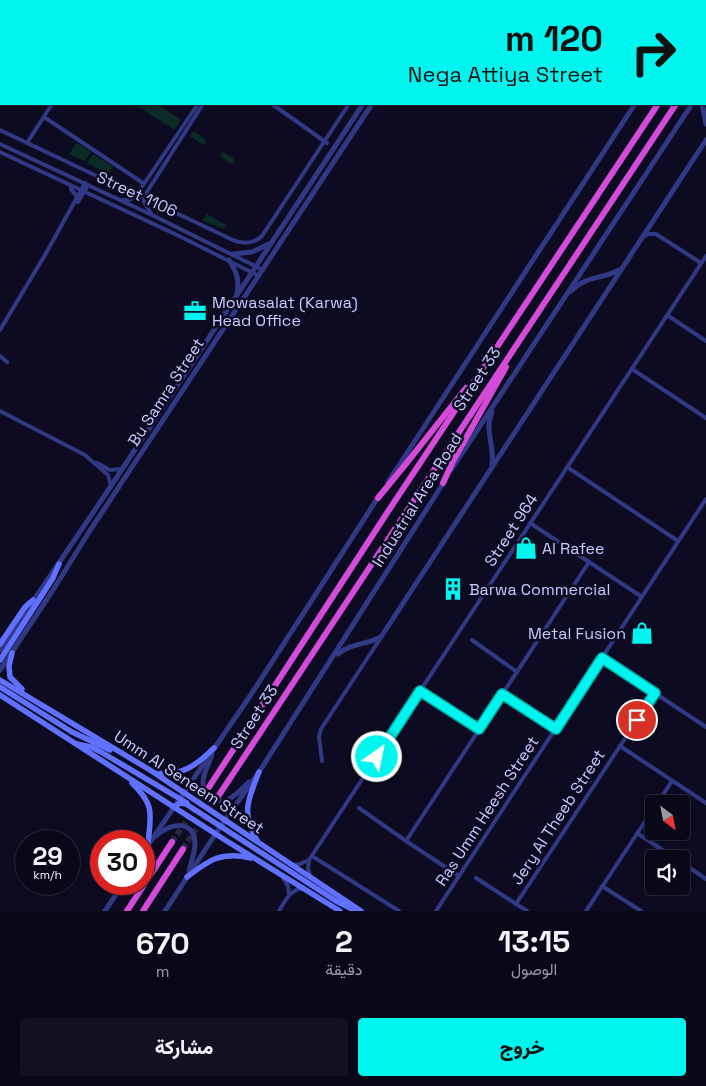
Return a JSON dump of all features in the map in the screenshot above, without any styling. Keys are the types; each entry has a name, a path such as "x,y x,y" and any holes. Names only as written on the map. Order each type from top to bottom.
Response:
{"highway":[{"name":"Street 33","path":"209,787 657,105"},
{"name":"Street 33","path":"219,795 675,105"},
{"path":"444,483 453,461 501,377 511,354"},
{"path":"378,498 484,366"},
{"path":"126,911 172,842"},
{"path":"143,911 183,849"}],"main road":[{"path":"0,660 53,578 59,564"},
{"path":"0,644 25,607 33,600"},
{"path":"12,653 9,671 12,681 39,699 49,710"},
{"name":"Umm Al Seneem Street","path":"0,680 150,770 361,911"},
{"path":"0,687 72,732 131,759"},
{"name":"Umm Al Seneem Street","path":"0,696 340,911"},
{"path":"71,742 91,747 101,752 218,822 221,823 225,820"},
{"path":"150,770 162,774 178,773 197,764 214,748"},
{"path":"259,843 250,828 247,811 249,797 260,772"},
{"path":"122,773 141,791 148,803 151,818 150,830"},
{"path":"174,806 180,803 186,804 356,911"},
{"path":"187,877 209,861 221,856 236,855 256,859"}],"street":[{"path":"27,143 50,105"},
{"path":"122,200 131,199 137,194 197,105"},
{"path":"143,198 202,105"},
{"path":"273,105 326,141"},
{"path":"147,192 150,199 159,205 235,241 249,243 257,240 262,236 348,105"},
{"name":"Bu Samra Street","path":"0,650 111,486 362,105"},
{"name":"Bu Samra Street","path":"0,670 371,105"},
{"name":"Industrial Area Road","path":"378,498 634,105"},
{"name":"Industrial Area Road","path":"165,911 220,827 260,772 499,396 691,105"},
{"path":"702,105 706,124"},
{"path":"44,117 143,183"},
{"path":"0,130 137,194 143,198 152,215"},
{"path":"322,761 319,737 321,729 706,139"},
{"name":"Street 1106","path":"0,144 122,200 263,270"},
{"name":"Street 1106","path":"0,152 259,276"},
{"path":"0,330 87,184"},
{"path":"71,186 70,189 78,200"},
{"path":"78,200 93,196"},
{"path":"656,215 654,225 656,234"},
{"path":"638,242 646,235 656,234 701,263"},
{"path":"233,254 252,252 271,243"},
{"name":"Street 964","path":"310,858 706,256"},
{"path":"229,260 238,280 236,297"},
{"path":"561,303 583,281 607,276 620,270"},
{"path":"667,315 706,341"},
{"path":"0,356 7,362 0,360"},
{"path":"632,369 706,418"},
{"path":"492,468 493,448 488,423 499,396"},
{"path":"0,411 85,455 109,476 111,486"},
{"path":"94,462 110,470 122,469"},
{"path":"567,467 678,541"},
{"name":"Street 33","path":"155,833 250,696 378,498"},
{"name":"Ras Umm Heesh Street","path":"436,911 706,499"},
{"path":"530,523 642,597"},
{"path":"406,841 590,562"},
{"path":"332,660 348,647 381,637"},
{"path":"472,640 517,672"},
{"path":"602,658 706,727"},
{"path":"420,691 479,729"},
{"name":"Jery Al Theeb Street","path":"516,904 655,693"},
{"path":"502,694 556,729"},
{"path":"620,746 706,803"},
{"path":"214,748 203,780 206,792 213,798 222,801 230,799 260,772"},
{"path":"663,795 672,781"},
{"path":"359,808 459,876"},
{"path":"586,911 645,821"},
{"path":"155,837 172,825 182,826 190,830 195,844 187,877"},
{"path":"637,833 662,850"},
{"path":"292,865 300,864 310,858"},
{"path":"310,858 308,868 310,876"},
{"path":"310,858 399,911"},
{"path":"690,868 706,879"},
{"path":"282,876 289,888 288,896"},
{"name":"Jery Al Theeb Street","path":"476,878 526,911"},
{"path":"602,886 640,911"},
{"path":"278,911 288,896 296,890 303,888"},
{"path":"105,911 116,895"}],"green space":[{"path":"136,105 158,105 181,120 174,130"},
{"path":"194,131 205,139 206,144 201,144 190,136"},
{"path":"77,143 91,152 85,161 69,154"},
{"path":"222,152 233,158 234,163 229,163 220,156"},
{"path":"93,154 113,167 108,174 87,163"},
{"path":"207,214 226,225 226,227 223,229 202,221"}],"tunnel":[{"path":"172,842 209,788"},
{"path":"183,849 218,796"}],"place":[{"name":"Mowasalat (Karwa) Head Office","path":"195,311"},
{"name":"Al Rafee","path":"526,548"},
{"name":"Barwa Commercial","path":"453,589"},
{"name":"Metal Fusion","path":"642,633"}],"route":[{"path":"377,757 420,691 479,729 502,694 556,729 602,658 655,693 637,720"}]}
